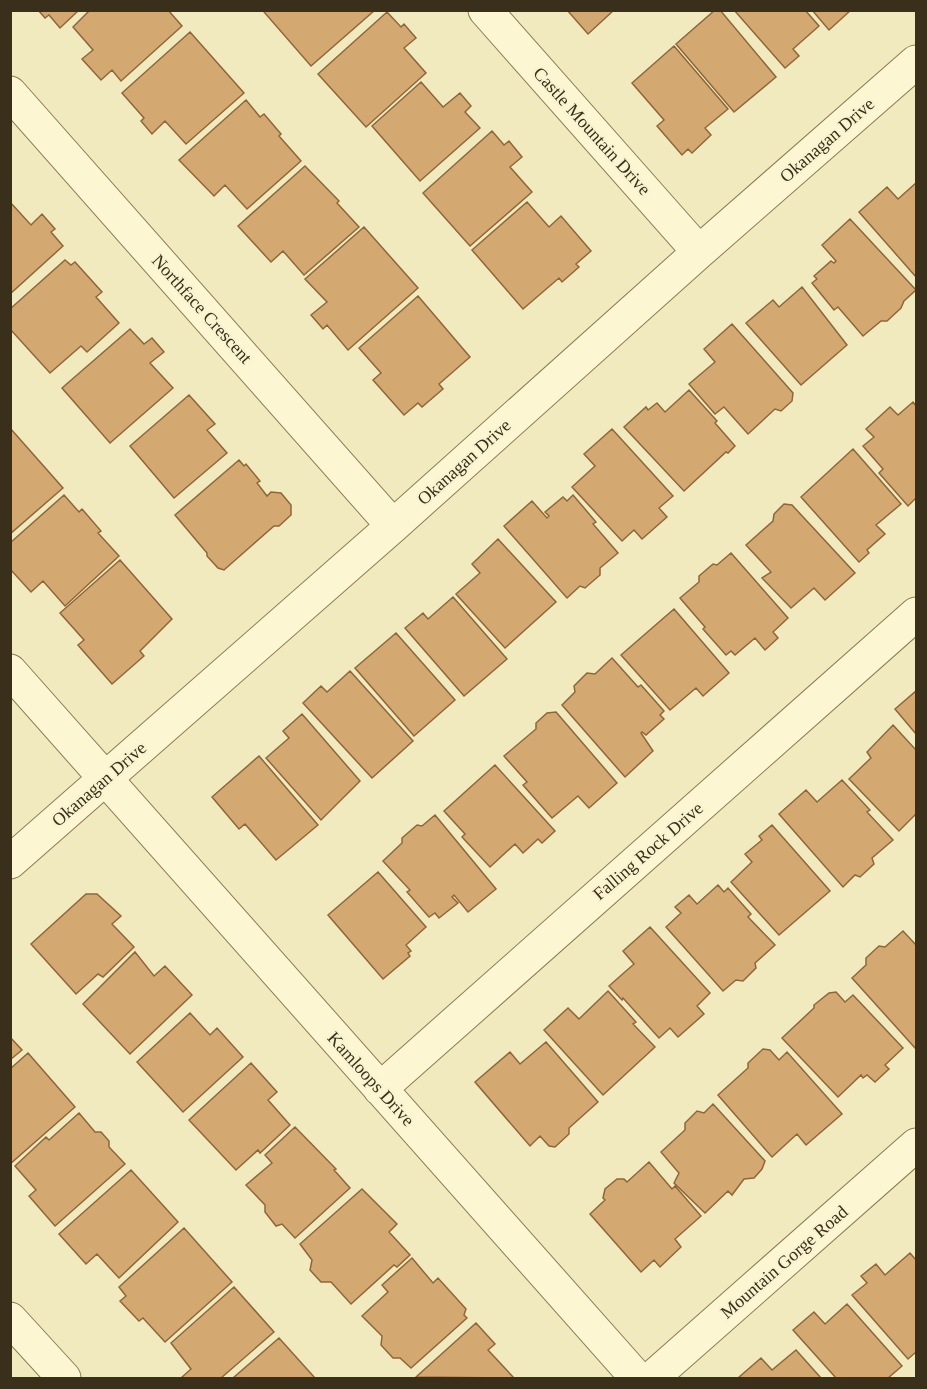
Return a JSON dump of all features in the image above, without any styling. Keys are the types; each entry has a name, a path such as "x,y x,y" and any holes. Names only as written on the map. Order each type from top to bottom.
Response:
{"street":[{"name":"Castle Mountain Drive","path":"485,10 699,252"},
{"name":"Okanagan Drive","path":"10,862 916,62"},
{"name":"Northface Crescent","path":"10,93 393,526"},
{"name":"Falling Rock Drive","path":"380,1089 916,614"},
{"path":"10,671 105,778"},
{"name":"Kamloops Drive","path":"105,778 637,1378"},
{"name":"Mountain Gorge Road","path":"652,1378 916,1145"},
{"path":"10,1319 64,1378"}],"building":[{"path":"38,10 79,10 60,28 49,15 45,18"},
{"path":"90,10 168,10 182,26 121,81 112,70 101,80 82,59 93,50 73,27"},
{"path":"265,10 375,10 311,66 264,12"},
{"path":"567,10 614,10 588,34"},
{"path":"715,10 720,10 776,77 734,112 676,44"},
{"path":"734,10 805,10 819,26 793,49 799,56 785,68"},
{"path":"812,10 851,10 829,30"},
{"path":"387,12 401,27 404,24 416,38 404,48 426,73 366,127 318,74"},
{"path":"190,32 244,93 186,144 165,121 152,134 141,121 144,118 122,93"},
{"path":"674,46 728,109 705,128 711,135 692,153 688,149 682,155 657,126 664,120 632,83"},
{"path":"421,82 443,107 460,93 471,106 465,112 480,128 420,181 372,126"},
{"path":"246,100 260,117 264,114 281,134 279,136 301,161 247,209 225,185 214,196 179,160"},
{"path":"492,131 504,145 509,141 522,157 510,167 532,192 470,246 423,193"},
{"path":"305,166 339,201 337,203 359,227 304,275 283,251 271,262 238,226"},
{"path":"916,183 916,277 859,212 887,187 898,199"},
{"path":"10,202 31,225 42,214 55,229 51,232 63,246 10,294"},
{"path":"527,202 549,227 561,216 591,251 576,264 579,267 562,282 559,278 523,309 472,250"},
{"path":"850,219 916,290 887,321 881,321 863,336 838,307 834,310 812,283 817,279 814,276 831,261 834,263 836,261 822,245"},
{"path":"364,227 418,288 348,350 327,325 323,329 311,315 327,302 305,279"},
{"path":"65,260 71,265 75,262 102,292 96,297 119,323 87,352 81,346 50,373 10,329 10,309"},
{"path":"802,287 847,345 801,385 746,323 773,300 779,307"},
{"path":"418,296 470,357 439,384 443,389 422,407 418,403 404,415 373,380 381,373 359,348"},
{"path":"732,324 793,393 792,401 781,411 775,409 748,434 724,407 715,414 689,384 715,362 704,349"},
{"path":"130,329 144,344 152,338 164,352 150,363 173,388 110,443 62,388"},
{"path":"689,390 717,421 715,423 735,446 684,491 624,427 646,407 648,410 657,403 665,412"},
{"path":"189,395 215,424 207,430 227,453 174,498 130,446"},
{"path":"913,402 916,406 916,498 908,506 879,473 883,469 863,446 874,437 866,429 890,407 898,415"},
{"path":"10,428 63,488 10,534"},
{"path":"612,429 673,496 659,508 667,517 642,539 634,530 622,541 572,487 595,466 584,454"},
{"path":"853,449 901,504 876,525 885,534 867,550 869,553 859,562 801,497"},
{"path":"239,460 244,466 246,464 260,481 257,483 267,496 271,492 281,493 291,505 291,515 279,526 274,526 224,570 218,568 207,556 207,553 175,515"},
{"path":"64,495 79,512 82,509 101,531 98,533 119,556 65,606 43,581 31,592 10,569 10,543"},
{"path":"573,495 596,522 593,524 618,553 600,568 600,575 585,588 580,586 567,598 504,526 532,501 547,518 549,516 545,512 563,497 567,501"},
{"path":"784,504 792,505 855,573 825,600 814,588 791,608 762,578 771,572 746,545 773,521 774,514"},
{"path":"498,539 556,602 505,648 456,594 480,573 472,564"},
{"path":"731,553 788,618 773,632 778,638 765,650 755,638 735,655 731,651 726,655 680,598 699,582 699,576"},
{"path":"120,560 172,619 140,651 144,656 112,684 78,645 84,640 60,613"},
{"path":"453,597 507,659 464,696 405,628 423,613 428,619"},
{"path":"674,609 729,673 703,696 696,688 670,710 621,655"},
{"path":"396,633 455,700 414,736 355,668"},
{"path":"612,658 664,711 660,715 664,719 646,735 641,733 653,751 625,777 562,705 575,692 574,686 587,673 595,674"},
{"path":"350,671 413,741 372,778 303,703 321,686 327,692"},
{"path":"916,691 916,734 895,709"},
{"path":"556,712 617,783 589,808 578,796 552,818 523,785 527,782 504,756 536,729 536,723 547,713"},
{"path":"302,714 360,781 321,820 266,758 289,738 283,731"},
{"path":"893,725 916,750 916,814 899,831 849,779 871,758 867,752"},
{"path":"259,756 318,825 276,860 245,824 239,829 212,797"},
{"path":"495,765 555,831 542,843 538,839 523,853 515,844 490,867 462,837 465,834 444,811"},
{"path":"842,780 870,810 867,812 893,840 872,858 874,864 860,877 855,875 843,887 779,814 806,790 817,802"},
{"path":"435,815 496,889 468,912 454,895 452,897 458,903 439,918 435,913 429,917 407,892 410,890 383,861 402,843 402,838 417,825 422,826"},
{"path":"772,825 830,891 779,935 731,882 752,862 745,854 762,840 759,836"},
{"path":"378,872 426,927 406,945 411,951 408,953 410,956 383,979 328,915"},
{"path":"718,885 724,892 728,888 751,914 748,917 775,945 755,963 756,968 743,981 736,980 723,991 666,927 681,913 675,907 689,895 697,904"},
{"path":"86,894 97,894 121,916 112,924 134,947 103,977 98,974 76,994 31,944"},
{"path":"650,927 710,993 697,1006 704,1014 678,1037 670,1028 659,1038 609,986 634,964 623,951"},
{"path":"903,931 916,945 916,1049 852,978 866,965 866,958 879,946 885,947"},
{"path":"135,952 154,976 165,966 192,995 130,1054 83,1004"},
{"path":"608,991 636,1022 633,1024 655,1047 603,1095 544,1030 568,1008 579,1019"},
{"path":"836,992 845,1002 853,995 903,1048 885,1065 889,1069 875,1082 867,1075 863,1078 861,1075 838,1097 782,1038 814,1008 814,1005 829,993"},
{"path":"190,1013 210,1035 217,1028 243,1057 183,1112 137,1062"},
{"path":"10,1037 22,1050 10,1060"},
{"path":"546,1042 598,1102 569,1128 569,1134 555,1147 549,1146 540,1136 530,1146 475,1082 510,1052 520,1064"},
{"path":"763,1049 770,1050 779,1060 787,1052 842,1114 806,1145 797,1134 772,1157 718,1095 748,1068 748,1063"},
{"path":"28,1053 75,1107 10,1164 10,1069"},
{"path":"251,1063 277,1092 268,1100 290,1125 260,1153 258,1150 236,1170 189,1120"},
{"path":"713,1104 765,1161 762,1169 754,1178 744,1179 732,1195 728,1191 705,1213 674,1183 679,1173 661,1152 685,1130 685,1123 697,1111 704,1113"},
{"path":"79,1113 95,1132 101,1132 109,1141 109,1147 125,1164 55,1226 29,1196 36,1190 15,1166 46,1137 49,1140"},
{"path":"295,1127 336,1169 334,1170 350,1188 295,1238 282,1224 276,1226 265,1212 265,1205 246,1185 272,1163 265,1155"},
{"path":"649,1162 672,1189 675,1186 701,1216 675,1239 681,1247 660,1267 654,1260 641,1272 590,1214 605,1200 603,1198 605,1189 617,1179 624,1179 627,1182"},
{"path":"131,1170 178,1222 119,1278 97,1254 86,1264 59,1234"},
{"path":"362,1189 397,1224 389,1232 410,1255 397,1267 394,1265 351,1304 331,1282 321,1282 310,1270 312,1260 300,1244"},
{"path":"184,1228 232,1282 165,1342 143,1318 139,1321 120,1301 126,1296 119,1287"},
{"path":"910,1253 916,1260 916,1352 908,1359 852,1295 867,1283 861,1276 876,1264 885,1275"},
{"path":"412,1258 433,1283 438,1278 466,1309 464,1315 467,1318 411,1368 400,1358 393,1358 381,1345 382,1336 362,1316 388,1292 382,1285"},
{"path":"234,1287 274,1332 221,1378 181,1378 191,1369 171,1343"},
{"path":"847,1304 902,1366 888,1378 836,1378 793,1330 814,1312 825,1324"},
{"path":"476,1323 495,1344 488,1350 514,1378 416,1377"},
{"path":"279,1338 315,1378 233,1378"},
{"path":"796,1350 821,1378 738,1378 761,1358 772,1370"}]}
